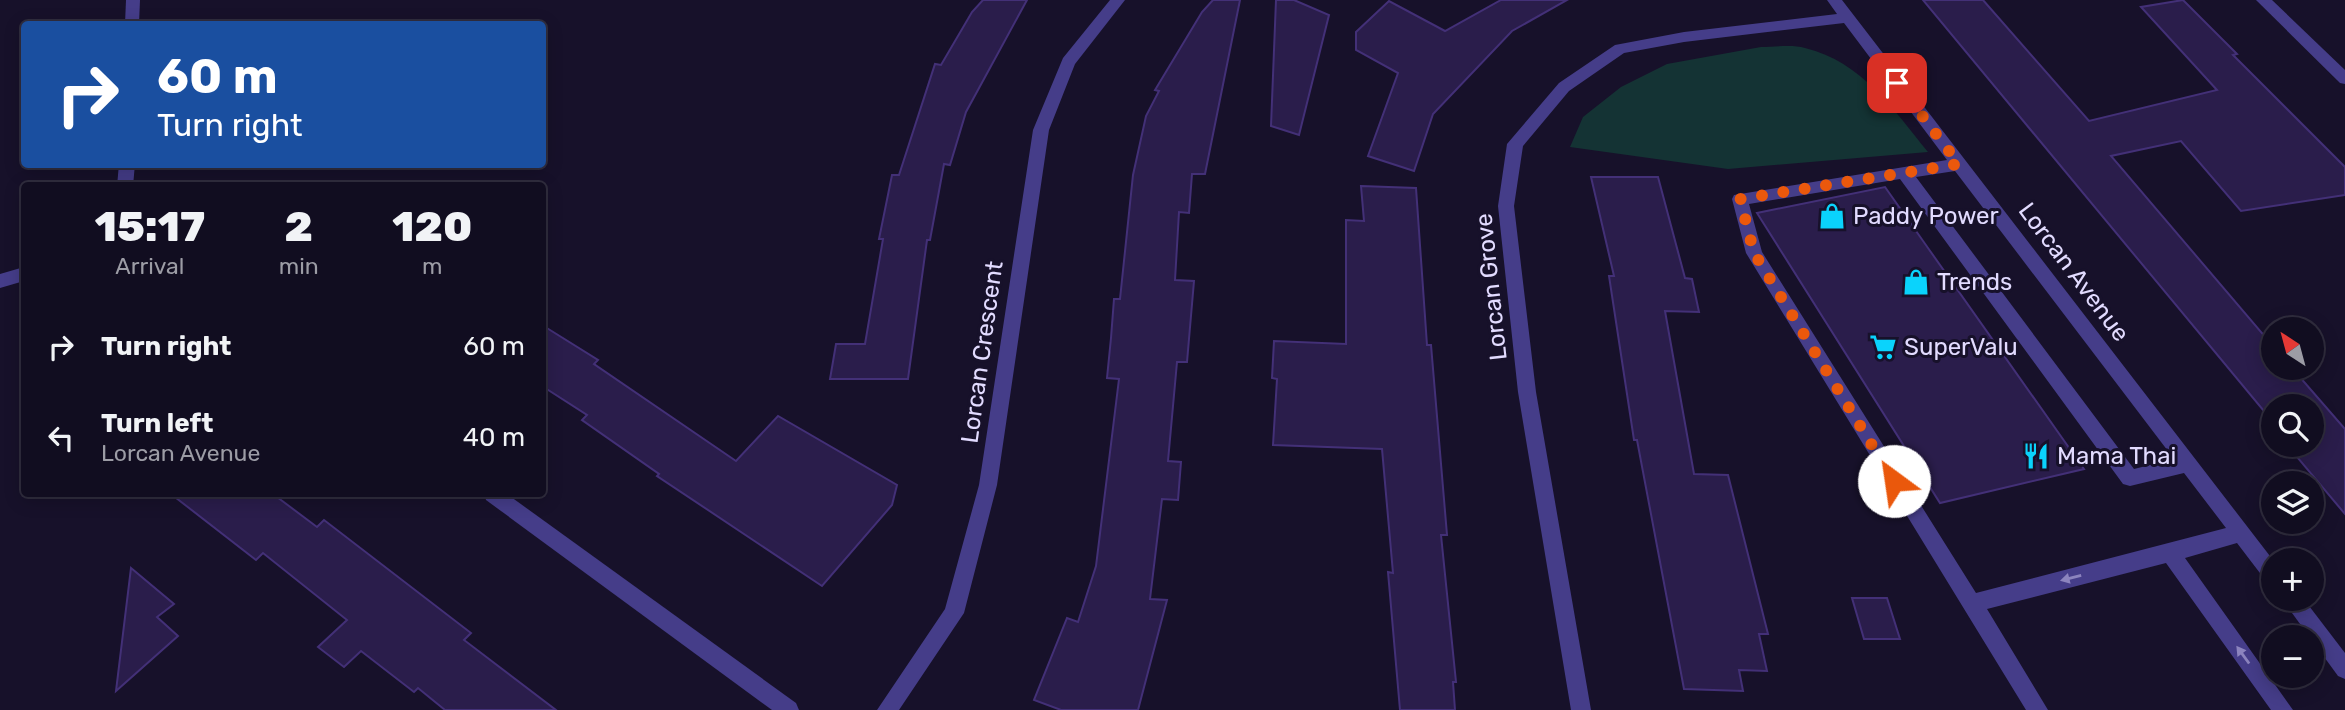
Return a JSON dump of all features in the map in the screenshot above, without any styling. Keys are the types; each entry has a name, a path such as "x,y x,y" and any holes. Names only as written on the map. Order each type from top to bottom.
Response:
{"street":[{"path":"132,21 133,0"},
{"name":"Lorcan Crescent","path":"887,710 954,613 988,485 1041,130 1068,62 1118,0"},
{"name":"Lorcan Avenue","path":"1834,0 2261,559"},
{"path":"2263,0 2345,79"},
{"name":"Lorcan Grove","path":"1581,710 1527,392 1510,246 1506,206 1516,144 1564,87 1620,49 1684,37 1847,18"},
{"path":"1959,164 1740,199 1754,253 2038,710"},
{"path":"1904,173 2130,478 2188,464"},
{"path":"0,281 21,275"},
{"path":"497,497 789,710"},
{"path":"1972,603 2241,533"},
{"path":"2170,553 2283,710"},
{"path":"2301,611 2345,669"}],"green space":[{"path":"1761,47 1800,47 1843,64 1875,89 1928,152 1728,169 1570,147 1583,117 1621,87 1667,64"}],"building":[{"path":"983,0 1027,0 966,112 950,165 944,164 930,240 927,240 908,379 830,379 836,344 865,344 883,239 879,239 892,175 899,175 935,64 941,65 972,12"},
{"path":"1213,0 1240,0 1205,174 1192,174 1189,213 1179,212 1175,280 1194,281 1187,362 1177,362 1168,461 1181,462 1178,500 1162,499 1150,599 1167,600 1138,710 1061,710 1034,700 1067,618 1078,622 1096,566 1119,379 1107,378 1114,299 1120,299 1133,175 1146,116 1159,91 1155,90 1202,12"},
{"path":"1276,0 1294,0 1329,15 1299,135 1271,126"},
{"path":"1501,0 1567,0 1512,31 1433,114 1414,171 1368,156 1398,73 1356,50 1356,32 1389,1 1445,31"},
{"path":"1923,0 1983,0 2089,121 2217,90 2141,7 2183,0 2237,54 2233,55 2345,167 2345,195 2241,211 2181,141 2111,156 2261,332 2261,380 2302,380 2315,394 2261,394 2261,408"},
{"path":"1591,177 1658,177 1685,278 1692,279 1699,312 1665,311 1694,474 1728,475 1768,634 1759,634 1767,671 1739,670 1743,691 1684,689 1637,440 1634,440 1609,276 1614,276"},
{"path":"1361,186 1416,188 1427,345 1431,345 1447,535 1441,535 1456,682 1453,682 1455,710 1400,710 1388,572 1393,573 1382,449 1273,445 1277,379 1272,378 1274,341 1346,344 1346,220 1364,221"},
{"path":"1885,187 2084,469 1940,503 1757,213"},
{"path":"546,328 598,360 594,364 736,461 778,416 897,485 892,505 822,586 657,476 659,474 582,420 587,415 546,389"},
{"path":"2324,405 2345,429 2345,514 2324,489 2324,471 2309,471 2297,457 2324,457"},
{"path":"175,497 277,497 317,527 324,520 471,633 464,640 556,710 445,710 418,688 414,692 361,651 344,667 318,647 347,620 263,553 256,560"},
{"path":"131,568 174,604 157,617 178,636 116,691"},
{"path":"1852,598 1887,598 1900,639 1864,639"}],"place":[{"name":"Paddy Power","path":"1832,216"},
{"name":"Trends","path":"1916,282"},
{"name":"SuperValu","path":"1883,347"},
{"name":"Mama Thai","path":"2036,456"}],"route":[{"path":"1894,481 1754,253 1740,199 1959,164 1897,83"}]}
